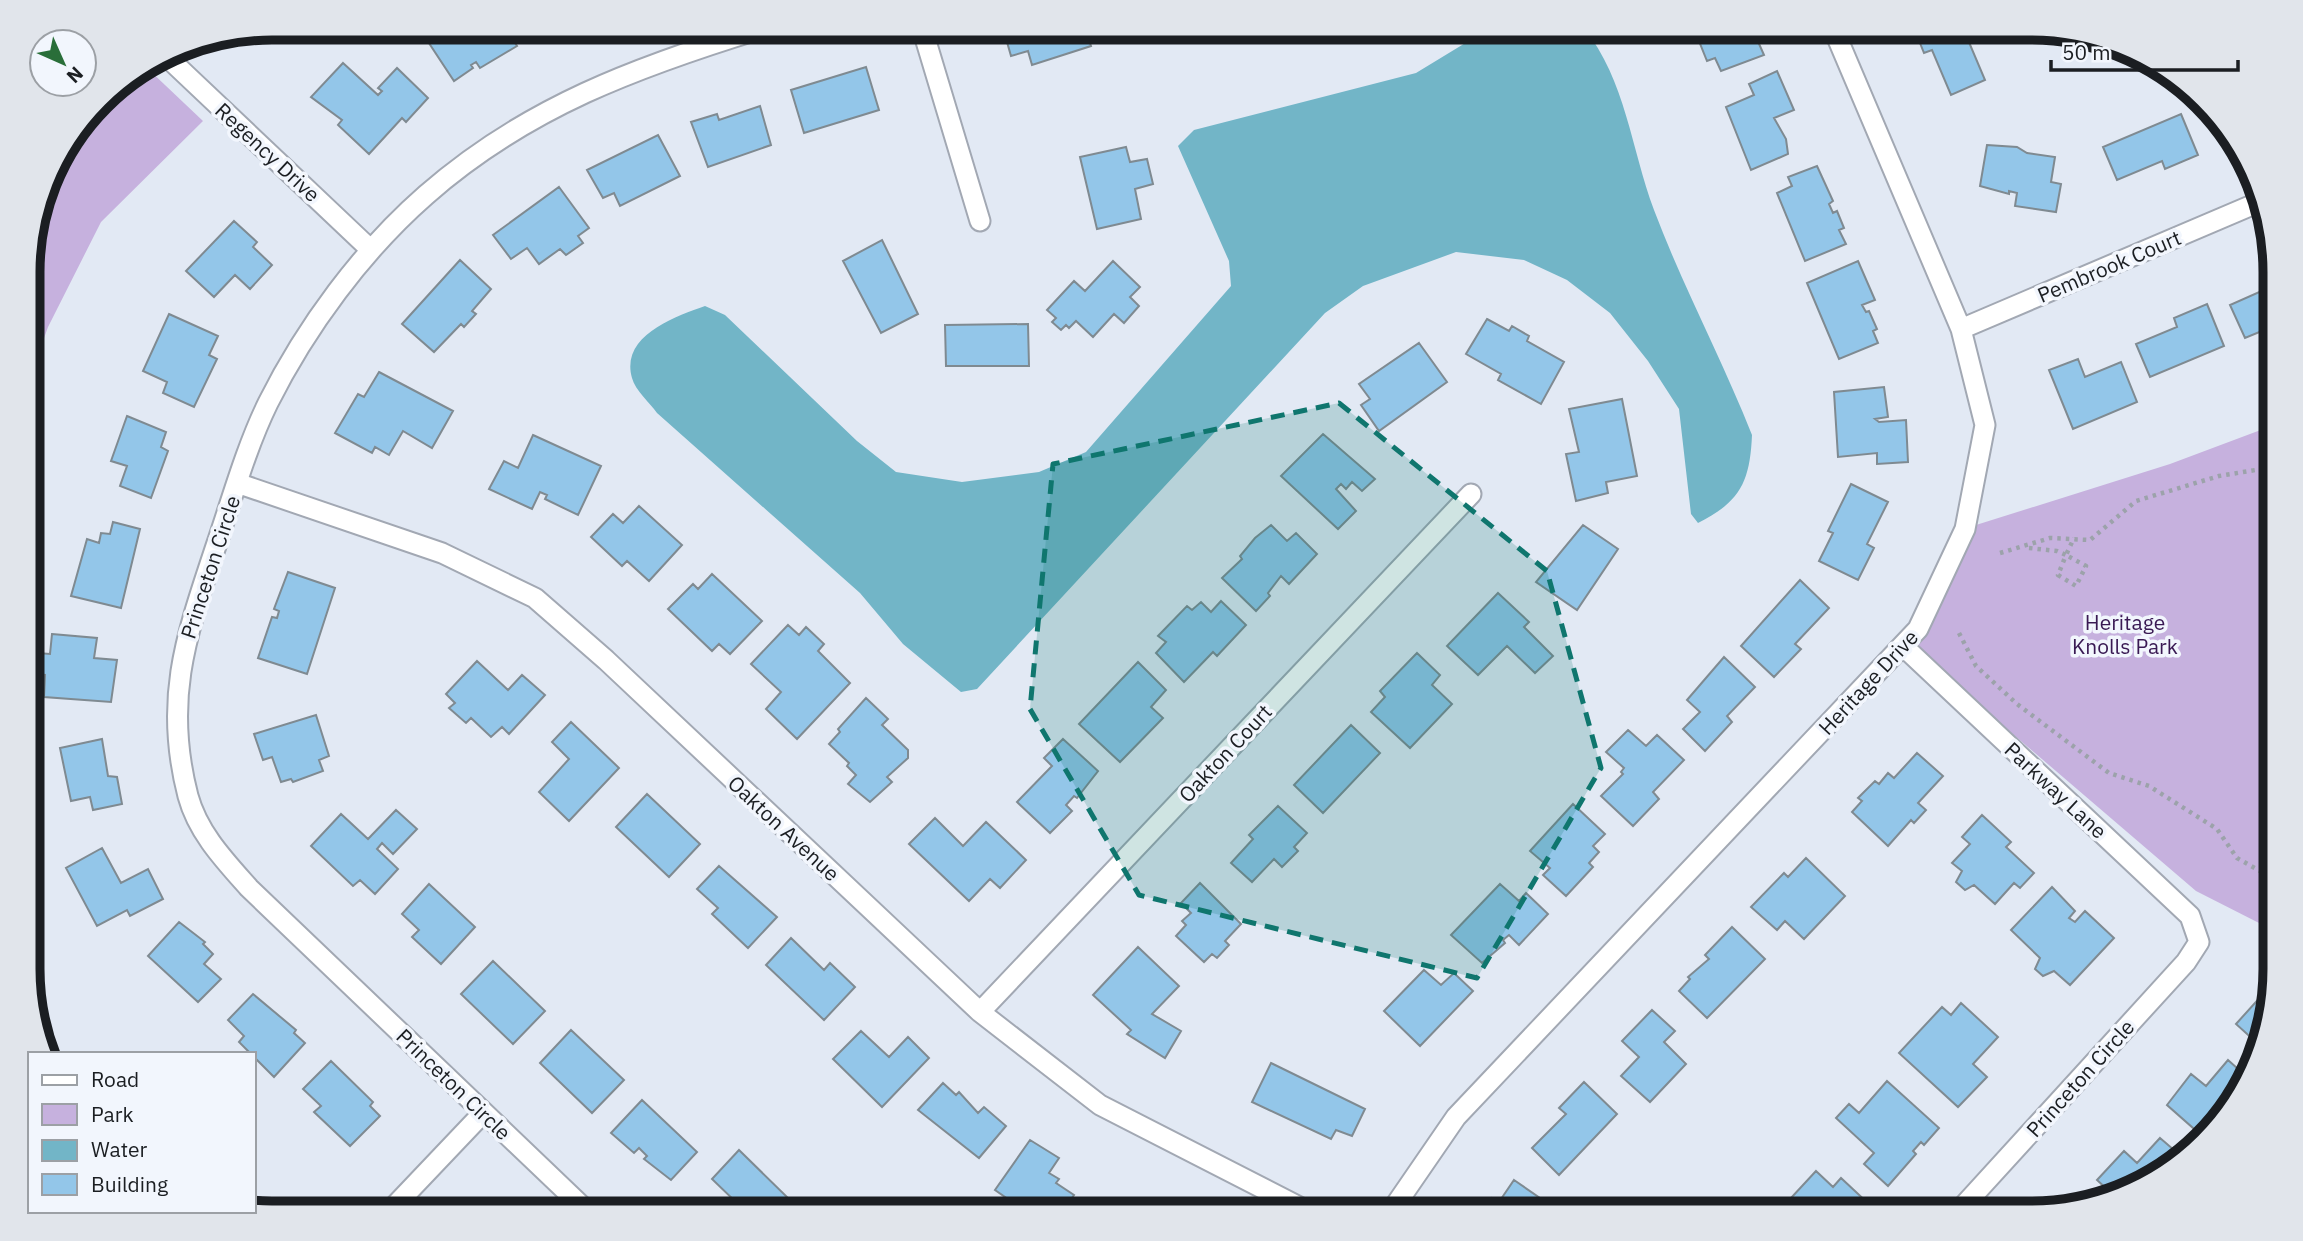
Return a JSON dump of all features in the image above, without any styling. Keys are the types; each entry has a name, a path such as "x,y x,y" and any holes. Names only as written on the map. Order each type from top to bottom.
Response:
{"street":[{"name":"Heritage Drive","path":"1400,1200 1456,1117 1918,629 1965,529 1984,425 1961,330 1838,40"},
{"name":"Princeton Circle","path":"576,1201 249,888 212,846 189,799 178,739 177,684 187,634 237,483 268,405 305,338 371,250 425,195 528,121 594,86 723,41"},
{"path":"926,41 980,221"},
{"name":"Regency Drive","path":"173,63 371,250"},
{"name":"Pembrook Court","path":"1961,330 2252,205"},
{"name":"Oakton Avenue","path":"237,483 442,553 536,598 980,1012 1100,1105 1286,1200"},
{"name":"Oakton Court","path":"980,1012 1471,494"},
{"name":"Parkway Lane","path":"1903,646 2190,916 2199,942"},
{"name":"Princeton Circle","path":"1970,1200 2186,962 2199,942"},
{"path":"399,1201 483,1113"}],"path":[{"path":"2000,553 2050,538 2096,538 2136,501 2219,476 2263,469"},
{"path":"2026,547 2057,551 2066,555 2087,566 2076,586 2058,575 2066,555 2074,538"},
{"path":"1959,633 1976,666 2017,704 2109,773 2157,790 2217,829 2237,858 2263,873"}],"highlighted area":[{"path":"1339,403 1547,571 1601,768 1477,978 1139,895 1030,709 1053,464"}],"green space":[{"path":"153,73 203,121 101,222 48,327 41,347 41,257 48,212 64,170 98,119 119,98"},
{"name":"Heritage Knolls Park","path":"2263,429 2263,926 2196,891 1910,646 1925,630 1976,525 2170,464"}],"water":[{"path":"1470,40 1593,40 1619,93 1646,187 1677,267 1752,435 1745,478 1740,489 1724,507 1698,523 1691,514 1679,409 1648,361 1610,313 1567,280 1524,260 1456,252 1363,286 1325,313 977,689 961,692 903,644 860,593 657,413 639,392 632,378 630,363 634,351 652,330 705,306 725,315 857,441 896,472 962,482 1039,472 1086,452 1231,286 1229,261 1178,146 1194,130 1416,73"}],"building":[{"path":"1757,40 1764,55 1721,71 1715,58 1707,61 1699,41"},
{"path":"1919,40 1968,40 1985,80 1951,95 1932,50 1924,53"},
{"path":"428,41 514,41 517,46 480,68 476,62 471,65 473,68 454,81"},
{"path":"1007,41 1089,41 1091,46 1032,65 1028,51 1011,56"},
{"path":"343,63 378,95 382,91 378,88 397,68 428,98 406,122 402,118 369,154 338,125 342,120 311,97"},
{"path":"866,67 879,110 804,133 791,90"},
{"path":"1777,71 1794,110 1774,118 1786,139 1788,154 1751,170 1726,107 1754,95 1749,84"},
{"path":"760,106 771,145 708,167 691,122 717,114 719,120"},
{"path":"2181,114 2198,155 2165,169 2162,161 2117,180 2103,147"},
{"path":"658,135 680,176 620,206 614,193 603,198 587,170"},
{"path":"1987,145 2017,147 2027,153 2055,157 2051,182 2061,184 2056,212 2015,206 2017,193 2009,191 2009,194 1980,186"},
{"path":"1126,147 1130,162 1147,159 1153,184 1135,189 1141,219 1097,229 1080,157"},
{"path":"1817,166 1833,201 1829,204 1833,213 1837,211 1844,228 1839,230 1846,244 1805,261 1777,193 1792,186 1788,177"},
{"path":"559,187 589,228 578,236 583,243 566,255 560,249 539,264 527,248 511,259 493,235"},
{"path":"234,221 257,242 253,247 272,265 250,289 235,275 214,297 186,271"},
{"path":"882,240 918,314 881,333 843,261"},
{"path":"460,260 491,289 472,311 476,314 464,327 461,324 434,352 402,324"},
{"path":"1113,261 1140,287 1130,297 1139,306 1124,323 1114,314 1093,337 1076,321 1069,328 1066,325 1061,330 1052,322 1056,318 1047,310 1074,281 1085,291"},
{"path":"1858,261 1875,300 1862,305 1866,312 1869,311 1877,329 1873,331 1878,343 1839,359 1807,283"},
{"path":"2263,290 2263,331 2245,338 2230,305"},
{"path":"2207,304 2224,346 2150,377 2136,344 2177,327 2174,318"},
{"path":"169,314 218,336 209,355 217,359 194,407 163,393 167,382 143,371"},
{"path":"1487,319 1509,331 1512,326 1529,336 1527,341 1564,362 1541,404 1498,380 1501,374 1466,354"},
{"path":"1028,324 1029,366 946,366 945,325"},
{"path":"1419,343 1447,382 1379,431 1361,405 1370,399 1359,384"},
{"path":"2078,359 2085,377 2121,362 2137,402 2073,429 2049,370"},
{"path":"379,372 453,411 432,448 403,431 389,455 375,447 372,453 335,433 358,394 364,397"},
{"path":"1884,387 1888,417 1875,419 1879,422 1906,420 1908,462 1877,464 1877,453 1838,457 1834,392"},
{"path":"1622,399 1637,476 1606,482 1608,493 1576,501 1566,454 1579,452 1569,409"},
{"path":"127,416 166,432 161,447 168,451 151,498 120,486 127,466 111,461"},
{"path":"1323,434 1375,479 1362,491 1352,482 1346,489 1341,484 1336,489 1356,511 1338,529 1281,476"},
{"path":"533,435 601,466 578,515 545,499 547,495 540,492 532,509 489,489 504,461 518,468"},
{"path":"1851,484 1888,502 1867,544 1874,548 1858,580 1819,561 1833,533 1828,531"},
{"path":"639,506 682,545 649,581 627,561 622,566 591,537 613,514 623,523"},
{"path":"113,522 140,529 121,608 71,596 87,539 99,543 101,533 110,534"},
{"path":"1271,525 1287,541 1296,533 1317,554 1289,584 1281,576 1268,593 1270,596 1256,611 1222,578 1242,559 1240,556 1255,538"},
{"path":"1583,525 1618,549 1577,610 1536,582"},
{"path":"288,572 335,588 307,674 258,658 272,617 277,618 279,611 274,609"},
{"path":"712,574 762,621 730,654 719,644 712,651 668,609 693,584 698,589"},
{"path":"1800,580 1829,608 1795,644 1801,649 1774,677 1741,646"},
{"path":"1498,593 1529,622 1524,627 1553,656 1535,673 1507,646 1478,675 1447,646"},
{"path":"1221,601 1246,625 1217,656 1213,652 1184,682 1156,653 1166,642 1158,636 1187,606 1192,610 1201,602 1211,612"},
{"path":"788,625 799,635 806,627 824,644 818,651 850,683 797,739 766,709 781,692 751,664"},
{"path":"52,634 97,638 94,658 117,660 111,702 44,697 45,675 40,674 40,653 50,654"},
{"path":"1417,653 1440,675 1432,685 1452,704 1410,748 1371,712 1385,697 1380,691"},
{"path":"1724,657 1755,687 1727,716 1732,722 1705,751 1683,729 1700,712 1687,700"},
{"path":"477,661 508,690 522,675 545,695 509,734 502,727 491,737 471,718 466,723 449,708 455,703 446,694"},
{"path":"1138,662 1166,690 1151,707 1163,718 1120,762 1079,724"},
{"path":"866,698 888,719 882,725 908,750 908,758 887,777 892,782 870,802 848,784 856,775 847,766 849,763 829,744 840,732 838,729"},
{"path":"316,715 329,756 319,760 323,771 293,782 291,779 281,782 272,757 263,760 254,734"},
{"path":"571,722 619,768 569,821 539,792 569,759 552,742"},
{"path":"1351,725 1380,753 1323,813 1294,785"},
{"path":"1628,730 1646,746 1657,735 1684,760 1653,792 1659,799 1633,826 1601,796 1623,774 1621,772 1624,768 1606,752"},
{"path":"102,739 108,776 117,777 122,804 93,810 90,797 71,801 60,748"},
{"path":"1063,739 1098,771 1077,798 1074,796 1066,805 1072,811 1050,833 1017,802 1052,766 1044,758"},
{"path":"1917,753 1943,776 1918,803 1926,810 1914,823 1911,820 1888,846 1852,812 1862,801 1858,798 1875,781 1879,784 1888,773 1894,778"},
{"path":"647,794 700,844 669,877 616,827"},
{"path":"1573,804 1605,834 1593,846 1599,852 1589,863 1593,867 1566,896 1543,875 1550,868 1530,851"},
{"path":"1278,806 1307,833 1294,847 1298,851 1282,867 1274,859 1252,882 1231,863 1253,839 1249,835"},
{"path":"396,810 417,829 393,854 382,843 377,849 398,869 375,894 360,880 353,886 311,846 341,814 368,839"},
{"path":"1982,815 2011,842 2006,847 2034,873 2020,888 2014,883 1995,904 1974,885 1965,890 1956,882 1962,871 1952,863 1970,844 1962,837"},
{"path":"935,818 963,846 986,822 1026,860 1000,888 990,879 969,901 909,844"},
{"path":"102,848 121,883 148,869 163,899 130,916 127,910 97,926 66,868"},
{"path":"1806,858 1845,896 1804,939 1785,921 1777,930 1751,907 1784,873 1788,877"},
{"path":"719,866 777,917 748,948 712,914 718,908 697,889"},
{"path":"1200,883 1241,924 1225,941 1229,945 1217,958 1212,954 1204,962 1176,936 1186,925 1182,921 1191,913 1181,903"},
{"path":"429,884 475,927 441,964 412,937 419,930 402,914"},
{"path":"1500,884 1519,901 1526,893 1548,914 1519,945 1509,935 1503,940 1505,943 1482,963 1451,935"},
{"path":"2052,887 2075,911 2069,918 2075,922 2085,911 2114,938 2070,985 2054,971 2043,976 2035,969 2040,958 2011,930"},
{"path":"179,922 205,942 203,944 213,954 204,964 221,979 198,1002 148,956"},
{"path":"1732,927 1765,959 1707,1018 1679,991 1690,979 1688,977 1709,959 1705,955"},
{"path":"791,938 824,970 830,963 855,987 824,1020 766,965"},
{"path":"1138,947 1179,986 1152,1014 1181,1031 1165,1058 1127,1034 1131,1030 1093,995"},
{"path":"493,961 545,1011 513,1044 461,994"},
{"path":"1424,970 1441,985 1454,973 1473,991 1420,1046 1384,1011"},
{"path":"253,994 296,1030 294,1033 305,1043 274,1077 256,1059 256,1052 249,1052 239,1042 244,1036 228,1020"},
{"path":"2261,996 2252,1038 2236,1024"},
{"path":"1961,1003 1998,1037 1973,1064 1987,1077 1958,1107 1899,1053 1942,1007 1951,1015"},
{"path":"1652,1010 1675,1031 1664,1042 1686,1064 1650,1102 1621,1076 1639,1057 1622,1041"},
{"path":"571,1030 624,1080 592,1113 540,1063"},
{"path":"861,1031 889,1057 908,1037 929,1058 882,1107 833,1059"},
{"path":"2228,1060 2239,1070 2224,1098 2196,1131 2167,1105 2191,1074 2206,1086"},
{"path":"331,1061 373,1102 370,1106 380,1116 350,1146 314,1112 321,1106 303,1089"},
{"path":"1271,1063 1365,1109 1352,1136 1336,1130 1331,1139 1252,1102"},
{"path":"1887,1081 1939,1128 1924,1145 1921,1142 1913,1151 1916,1154 1888,1186 1864,1164 1874,1153 1836,1118 1849,1104 1859,1113"},
{"path":"1584,1082 1617,1114 1559,1175 1532,1148 1566,1114 1559,1108"},
{"path":"943,1083 956,1095 959,1092 978,1113 984,1107 1006,1126 979,1158 918,1110"},
{"path":"642,1100 697,1152 671,1180 644,1159 647,1156 639,1148 634,1153 611,1133"},
{"path":"2160,1138 2175,1150 2133,1177 2106,1188 2097,1180 2124,1151 2137,1163"},
{"path":"1030,1140 1059,1158 1049,1173 1059,1179 1056,1183 1074,1195 1070,1201 1010,1201 995,1190"},
{"path":"739,1150 788,1198 785,1201 735,1201 712,1179"},
{"path":"1816,1171 1833,1187 1841,1178 1865,1200 1789,1200"},
{"path":"1514,1180 1543,1200 1500,1200"}]}
